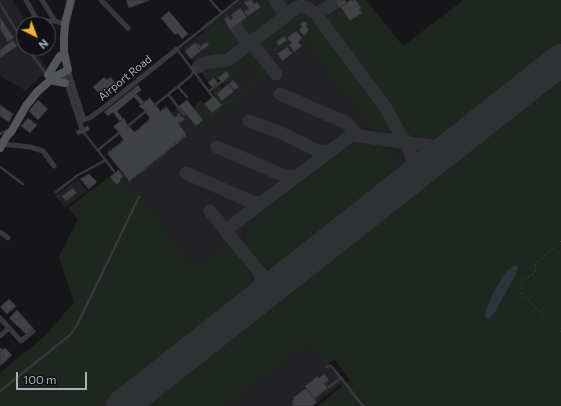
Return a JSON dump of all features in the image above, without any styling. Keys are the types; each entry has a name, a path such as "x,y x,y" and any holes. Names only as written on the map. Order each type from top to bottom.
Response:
{"main road":[{"path":"49,77 65,69 61,53 58,22 66,0"},
{"path":"1,146 6,133 49,77 61,53 65,24 71,0"},
{"path":"49,77 66,83"}],"street":[{"path":"26,0 38,20 58,22"},
{"path":"42,0 58,22"},
{"path":"101,0 128,28"},
{"name":"Airport Road","path":"82,121 102,109 177,49"},
{"path":"65,69 66,83 82,121"},
{"path":"65,69 82,121 83,131"},
{"path":"1,146 30,147 43,151 54,166"},
{"path":"0,232 8,238"},
{"path":"0,318 21,341 33,330"},
{"path":"0,336 9,328"}],"lane":[{"path":"210,0 222,13"},
{"path":"231,0 234,3"},
{"path":"212,96 177,49 238,0"},
{"path":"0,4 16,30"},
{"path":"34,56 49,77"},
{"path":"155,105 191,76 194,70 198,67"},
{"path":"191,76 198,76"},
{"path":"209,91 220,83"},
{"path":"178,87 187,97"},
{"path":"168,94 184,115"},
{"path":"128,126 145,112"},
{"path":"83,131 114,171"},
{"path":"98,150 119,133"},
{"path":"56,192 78,175 106,160"},
{"path":"0,167 23,184"},
{"path":"0,391 70,335 77,325 139,197"},
{"path":"326,367 330,366 333,368 363,406"},
{"path":"329,387 341,378"}],"path":[{"path":"561,241 536,263 535,273 525,279 521,284 520,289 532,304 561,332"}],"shaded area":[{"path":"0,0 13,0 22,16 16,16 16,56 39,56 47,70 26,91 0,76"},
{"path":"241,0 366,0 403,46 464,0 561,0 561,145 327,363 331,364 354,390 350,395 340,384 314,406 0,406 0,373 45,336 74,302 59,257 78,219 68,208 120,169 107,153 109,153 109,150 112,151 112,148 115,148 115,146 118,146 121,141 124,141 117,130 113,127 124,118 134,133 137,131 137,129 144,125 144,123 147,123 147,120 149,121 149,117 139,106 150,98 161,111 163,108 165,109 166,106 171,113 179,106 196,126 224,103 217,94 225,86 219,79 216,81 218,83 212,87 183,48 203,32 202,30"},
{"path":"272,0 281,12 281,15 275,20 268,20 265,22 259,33 251,39 247,39 236,25 261,7 259,5 263,2 266,5"},
{"path":"366,0 403,46 464,0 561,0 561,40 444,132 433,136 408,135 399,127 390,111 322,19 323,14 337,4 341,7 350,21 362,13 359,9 361,8 357,1"},
{"path":"301,10 312,15 382,107 396,131 394,133 372,130 307,45 310,43 304,36 309,29 306,26 307,24 305,21 296,26 267,49 259,49 257,46 258,41 295,12"},
{"path":"224,19 230,29 234,27 242,38 243,42 241,47 231,55 227,54 221,48 219,49 225,58 214,60 211,58 209,45 207,42 208,40 203,33 208,30 209,31 214,25 215,27"},
{"path":"251,48 257,53 254,55 254,60 263,72 268,68 271,71 270,74 243,96 239,91 260,74 248,60 230,76 216,81 214,78 209,82 199,69 204,65 225,64 230,62"},
{"path":"561,81 561,406 318,406 350,380 335,360 324,365 308,343 226,406 148,406"},
{"path":"220,85 223,89 217,94 224,103 237,93 241,98 224,111 220,106 222,105 212,92"},
{"path":"201,100 212,113 218,108 222,113 206,125 201,122 203,120 193,108"},
{"path":"357,144 384,147 392,151 395,155 397,165 390,175 275,266 268,267 262,264 245,242 246,231 249,225 345,149"},
{"path":"113,174 110,177 117,185 121,181 126,184 129,183 194,267 211,254 222,250 234,250 251,273 252,279 250,286 99,406 0,406 0,373 45,336 74,302 59,257 78,219 68,208"},
{"path":"78,179 87,191 65,208 55,196"},
{"path":"515,265 518,268 516,274 495,312 489,319 487,319 485,317 485,312 494,291 506,272"}],"building":[{"path":"126,0 150,0 129,8"},
{"path":"247,0 252,0 254,4 257,2 261,7 248,16 244,12 249,9 244,2"},
{"path":"335,0 345,0 347,3 339,8"},
{"path":"351,0 356,0 362,13 350,21 341,7"},
{"path":"240,8 247,17 230,30 224,19 228,16 230,20 233,18 231,15"},
{"path":"169,11 188,34 182,39 178,33 175,35 161,18"},
{"path":"0,17 14,38 8,42 0,29"},
{"path":"304,21 309,30 304,36 299,30 302,27 300,24"},
{"path":"296,31 302,38 298,42 302,46 294,52 289,45 292,43 287,38"},
{"path":"284,36 287,40 279,46 276,42"},
{"path":"13,40 16,44 16,47 0,58 0,50"},
{"path":"207,42 209,45 201,51 196,44 198,43 200,46"},
{"path":"195,43 201,51 191,59 185,51"},
{"path":"287,47 292,53 283,61 277,54"},
{"path":"226,71 230,76 222,83 218,78"},
{"path":"104,77 107,80 110,77 117,85 103,98 93,87"},
{"path":"214,78 218,83 212,87 208,82"},
{"path":"233,80 239,87 234,90 229,84"},
{"path":"228,84 234,91 222,101 217,94"},
{"path":"138,85 141,90 136,94 144,102 141,105 134,97 117,111 123,119 120,122 113,112 108,116 104,112"},
{"path":"214,96 222,105 212,113 204,104"},
{"path":"150,98 161,112 161,110 163,110 163,108 165,109 166,106 174,117 176,117 179,113 181,114 180,116 184,118 184,120 178,123 186,134 186,137 183,137 183,139 181,138 181,141 178,141 178,144 175,143 173,148 170,147 170,150 165,152 165,155 162,154 162,157 159,156 160,159 157,158 157,161 154,160 152,165 149,164 149,167 146,167 146,170 144,169 144,172 141,171 141,174 138,173 139,175 133,177 130,182 107,153 109,153 109,150 112,151 112,148 118,146 118,144 121,144 121,141 124,141 117,130 113,127 124,118 135,133 137,129 139,130 144,123 147,123 147,120 149,121 149,117 139,106"},
{"path":"38,100 48,109 38,120 29,111"},
{"path":"187,100 203,120 196,126 179,106"},
{"path":"0,105 13,114 9,122 0,116"},
{"path":"28,118 37,125 30,133 21,126"},
{"path":"88,126 90,130 78,135 76,131"},
{"path":"118,170 123,176 117,185 110,177"},
{"path":"89,174 97,182 89,189 80,179"},
{"path":"73,188 77,193 66,201 62,196"},
{"path":"9,299 16,306 7,314 0,307"},
{"path":"17,310 33,328 26,334 10,319 10,317"},
{"path":"0,348 3,350 5,348 12,355 0,366"},
{"path":"324,374 329,380 324,384 328,388 314,399 305,386 318,376 319,378"},
{"path":"306,388 317,402 312,406 291,406 294,404 292,401 294,400 293,398"}],"taxiway":[{"path":"275,0 286,15"},
{"path":"316,14 336,2"},
{"path":"198,67 203,63 228,60 296,8 302,6 309,9 316,14 386,108 400,134 407,143 415,166 415,172 412,178"},
{"path":"235,26 249,45"},
{"path":"252,43 276,74"},
{"path":"280,94 347,123 358,136 439,147 451,147"},
{"path":"249,121 279,132 318,151 330,151"},
{"path":"283,280 271,281 264,277 226,230 354,133"},
{"path":"217,147 287,177 297,176"},
{"path":"186,173 252,202 262,203"},
{"path":"210,211 226,231"},
{"path":"256,300 263,289 263,282 259,273"}],"runway":[{"path":"122,406 561,60"}]}
